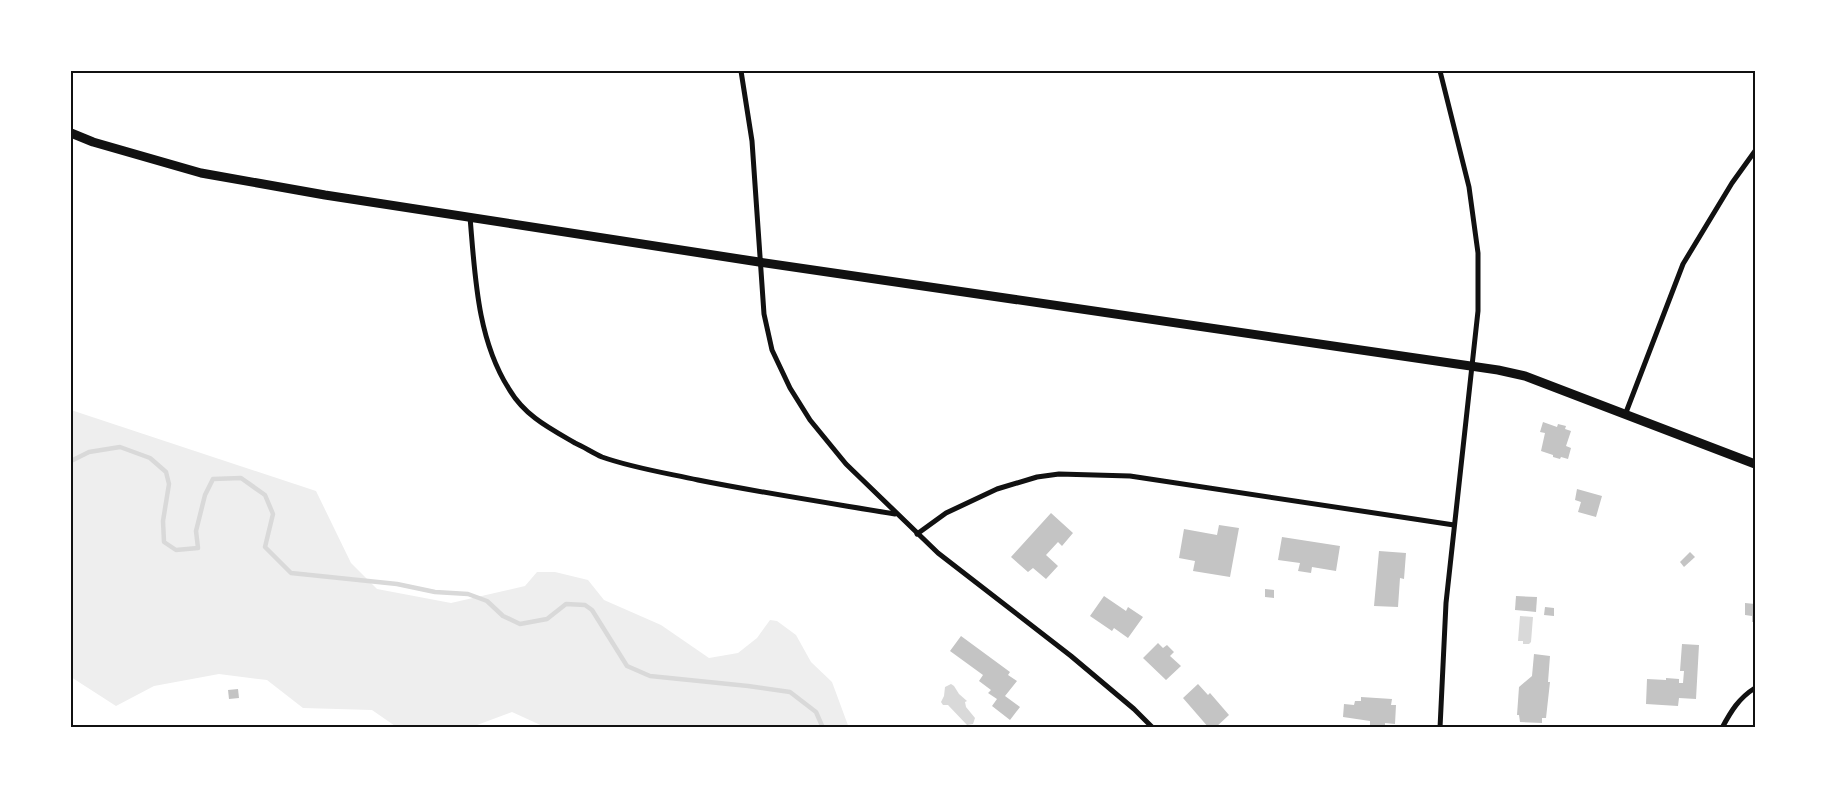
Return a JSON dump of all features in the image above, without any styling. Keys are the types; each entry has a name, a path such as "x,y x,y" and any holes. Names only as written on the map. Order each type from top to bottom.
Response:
{"street":[{"path":"741,71 752,141 764,314 772,350 790,388 810,420 846,464 938,553 1071,656 1134,708 1153,728"},
{"path":"1440,71 1469,187 1478,253 1478,311 1446,610 1440,728"},
{"path":"71,133 93,142 201,173 325,195 759,262 1525,376 1755,464"},
{"path":"1624,415 1683,264 1721,200 1755,151"},
{"path":"470,217 476,281 485,330 495,361 508,389 525,410 541,424 601,456 634,466 770,494 896,514"},
{"path":"917,534 946,513 997,489 1037,477 1059,474 1130,476 1454,525"},
{"path":"1722,728 1739,700 1755,688"}],"shaded area":[{"path":"71,410 316,491 351,563 377,589 451,603 525,586 537,572 555,572 588,580 604,600 661,625 709,658 738,653 757,638 770,620 777,621 796,635 811,662 832,682 849,728 547,728 512,712 469,728 398,728 372,710 303,708 267,680 219,674 154,686 116,706 71,677"},
{"path":"1520,616 1533,617 1531,642 1529,644 1523,644 1523,641 1518,641"},
{"path":"951,684 967,701 965,702 966,707 975,718 973,724 967,725 948,705 943,705 941,702 945,687"}],"building":[{"path":"1543,422 1557,427 1558,424 1566,426 1565,429 1571,431 1566,446 1571,448 1568,459 1553,457 1553,455 1541,451 1545,433 1540,432"},
{"path":"1577,489 1602,496 1596,517 1578,512 1581,502 1575,500"},
{"path":"1051,513 1073,533 1062,546 1058,542 1046,555 1058,566 1046,579 1033,568 1028,572 1011,557"},
{"path":"1219,525 1239,528 1230,577 1193,571 1195,561 1179,558 1184,529 1217,535"},
{"path":"1282,537 1340,546 1336,571 1312,567 1311,573 1298,571 1300,563 1278,560"},
{"path":"1379,551 1406,553 1404,579 1400,578 1398,607 1374,606"},
{"path":"1690,552 1695,557 1684,567 1680,562"},
{"path":"1265,589 1274,590 1274,598 1265,597"},
{"path":"1104,596 1126,611 1128,607 1143,617 1128,638 1114,628 1112,631 1090,616"},
{"path":"1516,596 1537,597 1536,612 1515,610"},
{"path":"1745,603 1755,604 1755,622 1752,622 1752,616 1745,615"},
{"path":"1545,607 1554,608 1554,616 1544,615"},
{"path":"961,636 1010,672 1008,675 1017,681 1005,696 1020,707 1010,720 992,706 997,699 988,693 991,690 979,681 983,675 950,651"},
{"path":"1158,643 1163,648 1167,645 1174,652 1170,656 1181,666 1166,680 1143,658"},
{"path":"1682,644 1699,645 1696,699 1679,698 1678,706 1646,704 1647,679 1679,679 1679,683 1683,683 1684,671 1680,671"},
{"path":"1534,654 1550,656 1548,682 1550,682 1546,718 1542,718 1542,723 1520,722 1519,715 1517,715 1519,687 1532,676"},
{"path":"1198,684 1208,695 1210,693 1229,715 1215,728 1209,728 1183,698"},
{"path":"238,689 239,698 229,699 228,690"},
{"path":"1361,697 1392,699 1391,705 1396,705 1395,724 1385,723 1385,726 1370,725 1370,721 1343,717 1344,704 1354,705 1355,701 1361,701"}],"waterway":[{"path":"71,461 89,452 120,447 150,458 166,472 169,484 163,521 164,542 176,550 198,548 196,531 205,495 213,479 241,478 265,495 273,514 265,547 291,573 397,584 435,592 468,594 487,601 503,616 520,624 547,619 566,604 585,605 592,610 627,666 650,676 790,692 816,712 823,728"}]}
